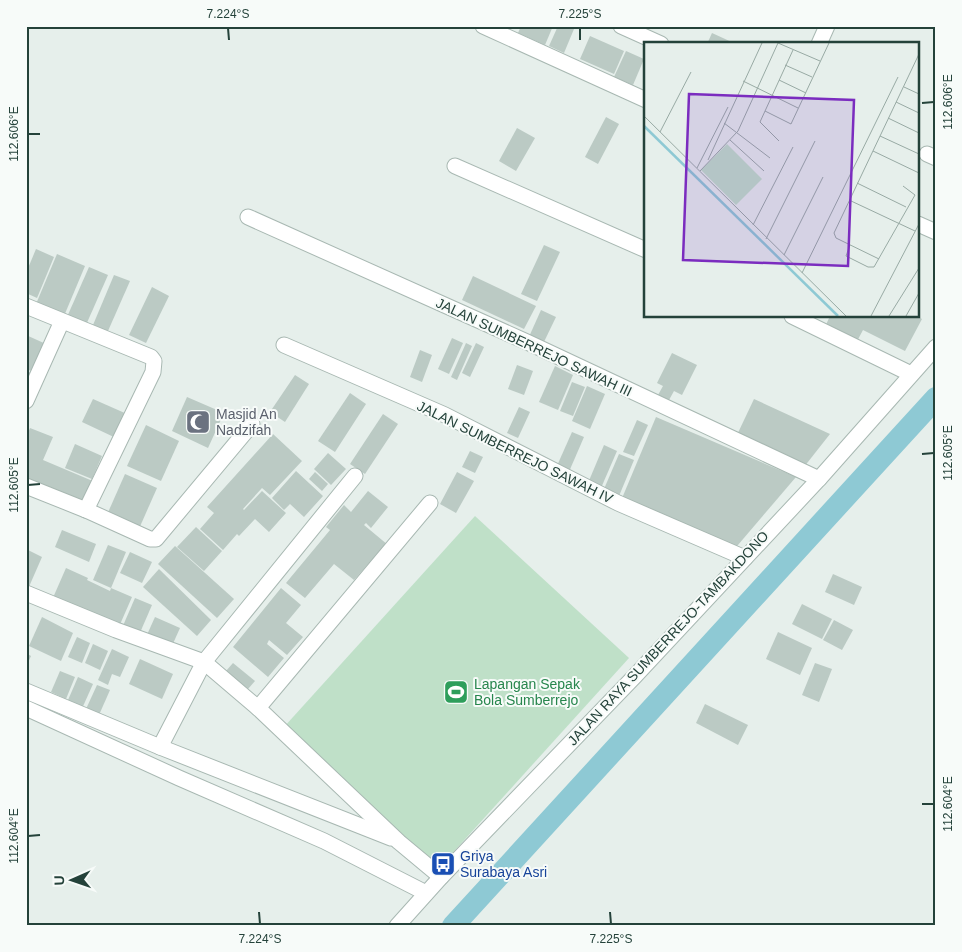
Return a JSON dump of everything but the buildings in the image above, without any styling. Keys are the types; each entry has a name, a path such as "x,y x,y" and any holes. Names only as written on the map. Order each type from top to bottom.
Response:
{"street":[{"path":"483,26 644,99"},
{"path":"621,26 657,42"},
{"path":"820,42 827,26"},
{"path":"456,166 644,249"},
{"name":"JALAN SUMBERREJO SAWAH III","path":"248,217 527,342 819,479"},
{"path":"920,225 936,232"},
{"path":"26,306 151,357 154,361 152,372 86,510"},
{"path":"796,318 911,374"},
{"path":"26,401 62,321"},
{"name":"JALAN SUMBERREJO SAWAH IV","path":"284,346 445,415 618,503 745,558"},
{"name":"JALAN RAYA SUMBERREJO-TAMBAKDONO","path":"397,926 441,877 634,676 819,479 936,347"},
{"path":"26,486 86,510 150,539 156,539 252,424"},
{"path":"160,747 204,662 355,476"},
{"path":"258,708 430,503"},
{"path":"26,593 116,630 204,662 258,708 399,842 441,877"},
{"path":"26,691 160,747 399,842"},
{"path":"26,708 179,778 324,841 426,893"}],"green space":[{"name":"Lapangan Sepak Bola Sumberrejo","path":"475,516 629,658 438,869 284,727"}],"waterway":[{"path":"453,926 936,398"}],"place":[{"name":"Masjid An Nadzifah","path":"198,422"},
{"name":"Lapangan Sepak Bola Sumberrejo","path":"456,692"},
{"name":"Griya Surabaya Asri","path":"443,864"}]}
